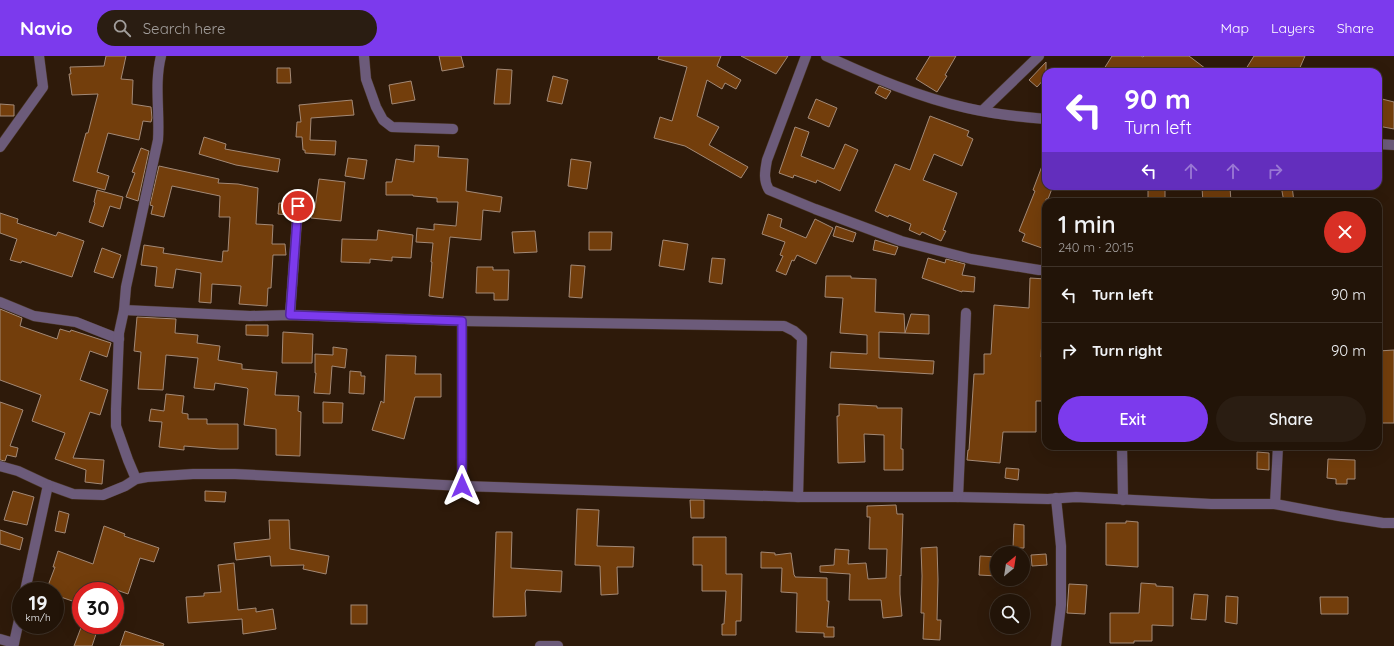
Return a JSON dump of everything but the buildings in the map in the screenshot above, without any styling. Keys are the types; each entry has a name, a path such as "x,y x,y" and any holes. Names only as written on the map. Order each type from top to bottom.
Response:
{"street":[{"path":"0,147 43,87 39,56"},
{"path":"136,479 116,426 119,333 124,310 126,287 158,140 159,126 156,82 161,56"},
{"path":"364,56 366,79 376,107 383,120 392,127 453,129"},
{"path":"806,56 767,160 764,174 765,183 769,190 901,241 971,259 1042,270"},
{"path":"827,56 874,78 928,97 967,108 1021,117 1042,119"},
{"path":"983,110 1039,56"},
{"path":"1382,144 1394,145"},
{"path":"290,315 298,206"},
{"path":"0,302 34,316 76,322 119,340"},
{"path":"124,310 250,316 290,315 462,321 784,326 794,331 802,338 798,497"},
{"path":"958,497 966,313"},
{"path":"462,321 462,486"},
{"path":"1122,450 1122,500"},
{"path":"1275,504 1278,450"},
{"path":"0,466 18,471 48,485 73,494 103,495 125,486 136,479 150,476 166,477 193,474 235,474 462,486 798,497 1076,497 1211,504 1275,504 1339,516 1383,523 1394,523"},
{"path":"27,582 48,485"},
{"path":"1056,498 1061,546 1061,605 1056,646"},
{"path":"0,639 14,645 16,634"},
{"path":"540,646 556,646"}],"route":[{"path":"298,206 290,315 462,321 462,486"}]}
